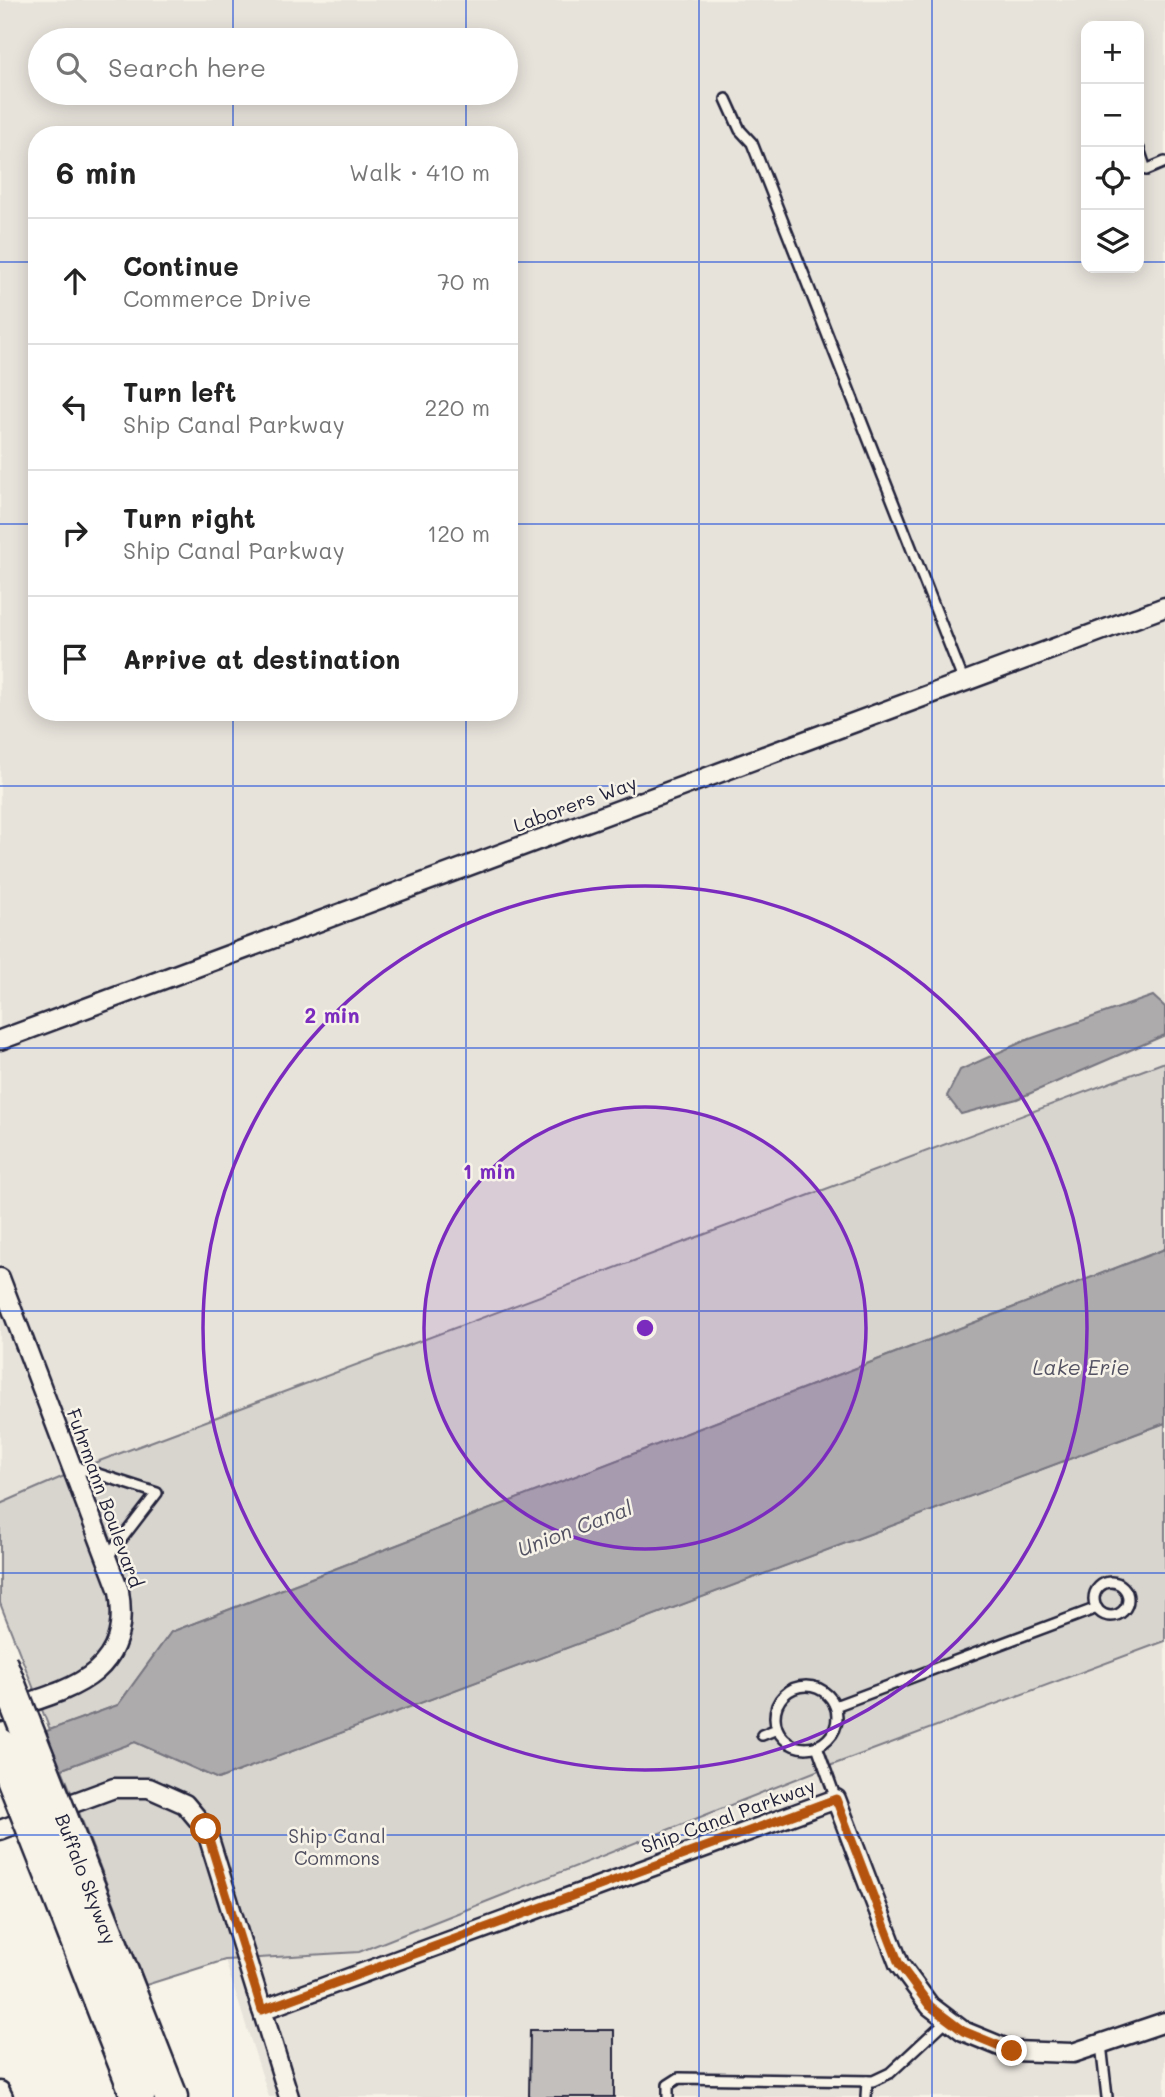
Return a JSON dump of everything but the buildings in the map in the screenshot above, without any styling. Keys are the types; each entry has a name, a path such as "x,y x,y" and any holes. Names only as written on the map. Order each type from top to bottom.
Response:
{"highway":[{"name":"Buffalo Skyway","path":"0,1661 138,2097"},
{"name":"Buffalo Skyway","path":"0,1745 69,1878 171,2097"}],"street":[{"name":"Laborers Way","path":"0,1040 1165,607"},
{"name":"Fuhrmann Boulevard","path":"0,1278 119,1591 122,1620 118,1636 100,1669 82,1683 0,1712"},
{"path":"0,1829 114,1788 149,1788 185,1804 206,1829 289,2097"},
{"name":"Ship Canal Parkway","path":"262,2010 836,1799 899,1964 930,2006 963,2031 1012,2051 1073,2053 1165,2022"},
{"path":"0,2091 3,2097"}],"lane":[{"path":"726,99 740,130 752,143 964,682"},
{"path":"1144,164 1146,170 1165,162"},
{"path":"71,1465 157,1493 107,1558"},
{"path":"835,1706 1097,1608"},
{"path":"814,1687 831,1698 835,1706 836,1726 832,1734 817,1746 798,1747 782,1737 777,1729 776,1710 786,1693 795,1688 814,1687"},
{"path":"762,1735 777,1729"},
{"path":"817,1746 836,1799"},
{"path":"668,2097 668,2085 679,2078 873,2081 890,2073 948,2019"},
{"path":"1101,2044 1107,2097"},
{"path":"866,2097 867,2081"}],"shaded area":[{"path":"0,0 1165,0 1165,1062 94,1463 0,1504"},
{"path":"1165,1641 1165,2097 269,2097 225,1960 359,1951 824,1768"}],"green space":[{"path":"1165,1062 1165,1249 171,1632 118,1705 50,1730 0,1603 0,1504 94,1463"},
{"name":"Ship Canal Commons","path":"1165,1423 1165,1641 824,1768 359,1952 225,1960 146,1985 62,1769 135,1742 218,1779"}],"water":[{"path":"1153,996 1165,1007 1165,1035 1017,1099 961,1114 947,1096 960,1070 1024,1041"},
{"name":"Lake Erie","path":"1165,1249 1165,1423 218,1779 135,1742 0,1792 0,1748 118,1705 171,1632"}],"route":[{"path":"206,1829 262,2010 836,1799 899,1964 930,2006 963,2031 1012,2051"}],"water label":[{"name":"Union Canal","path":"575,1529"}]}
